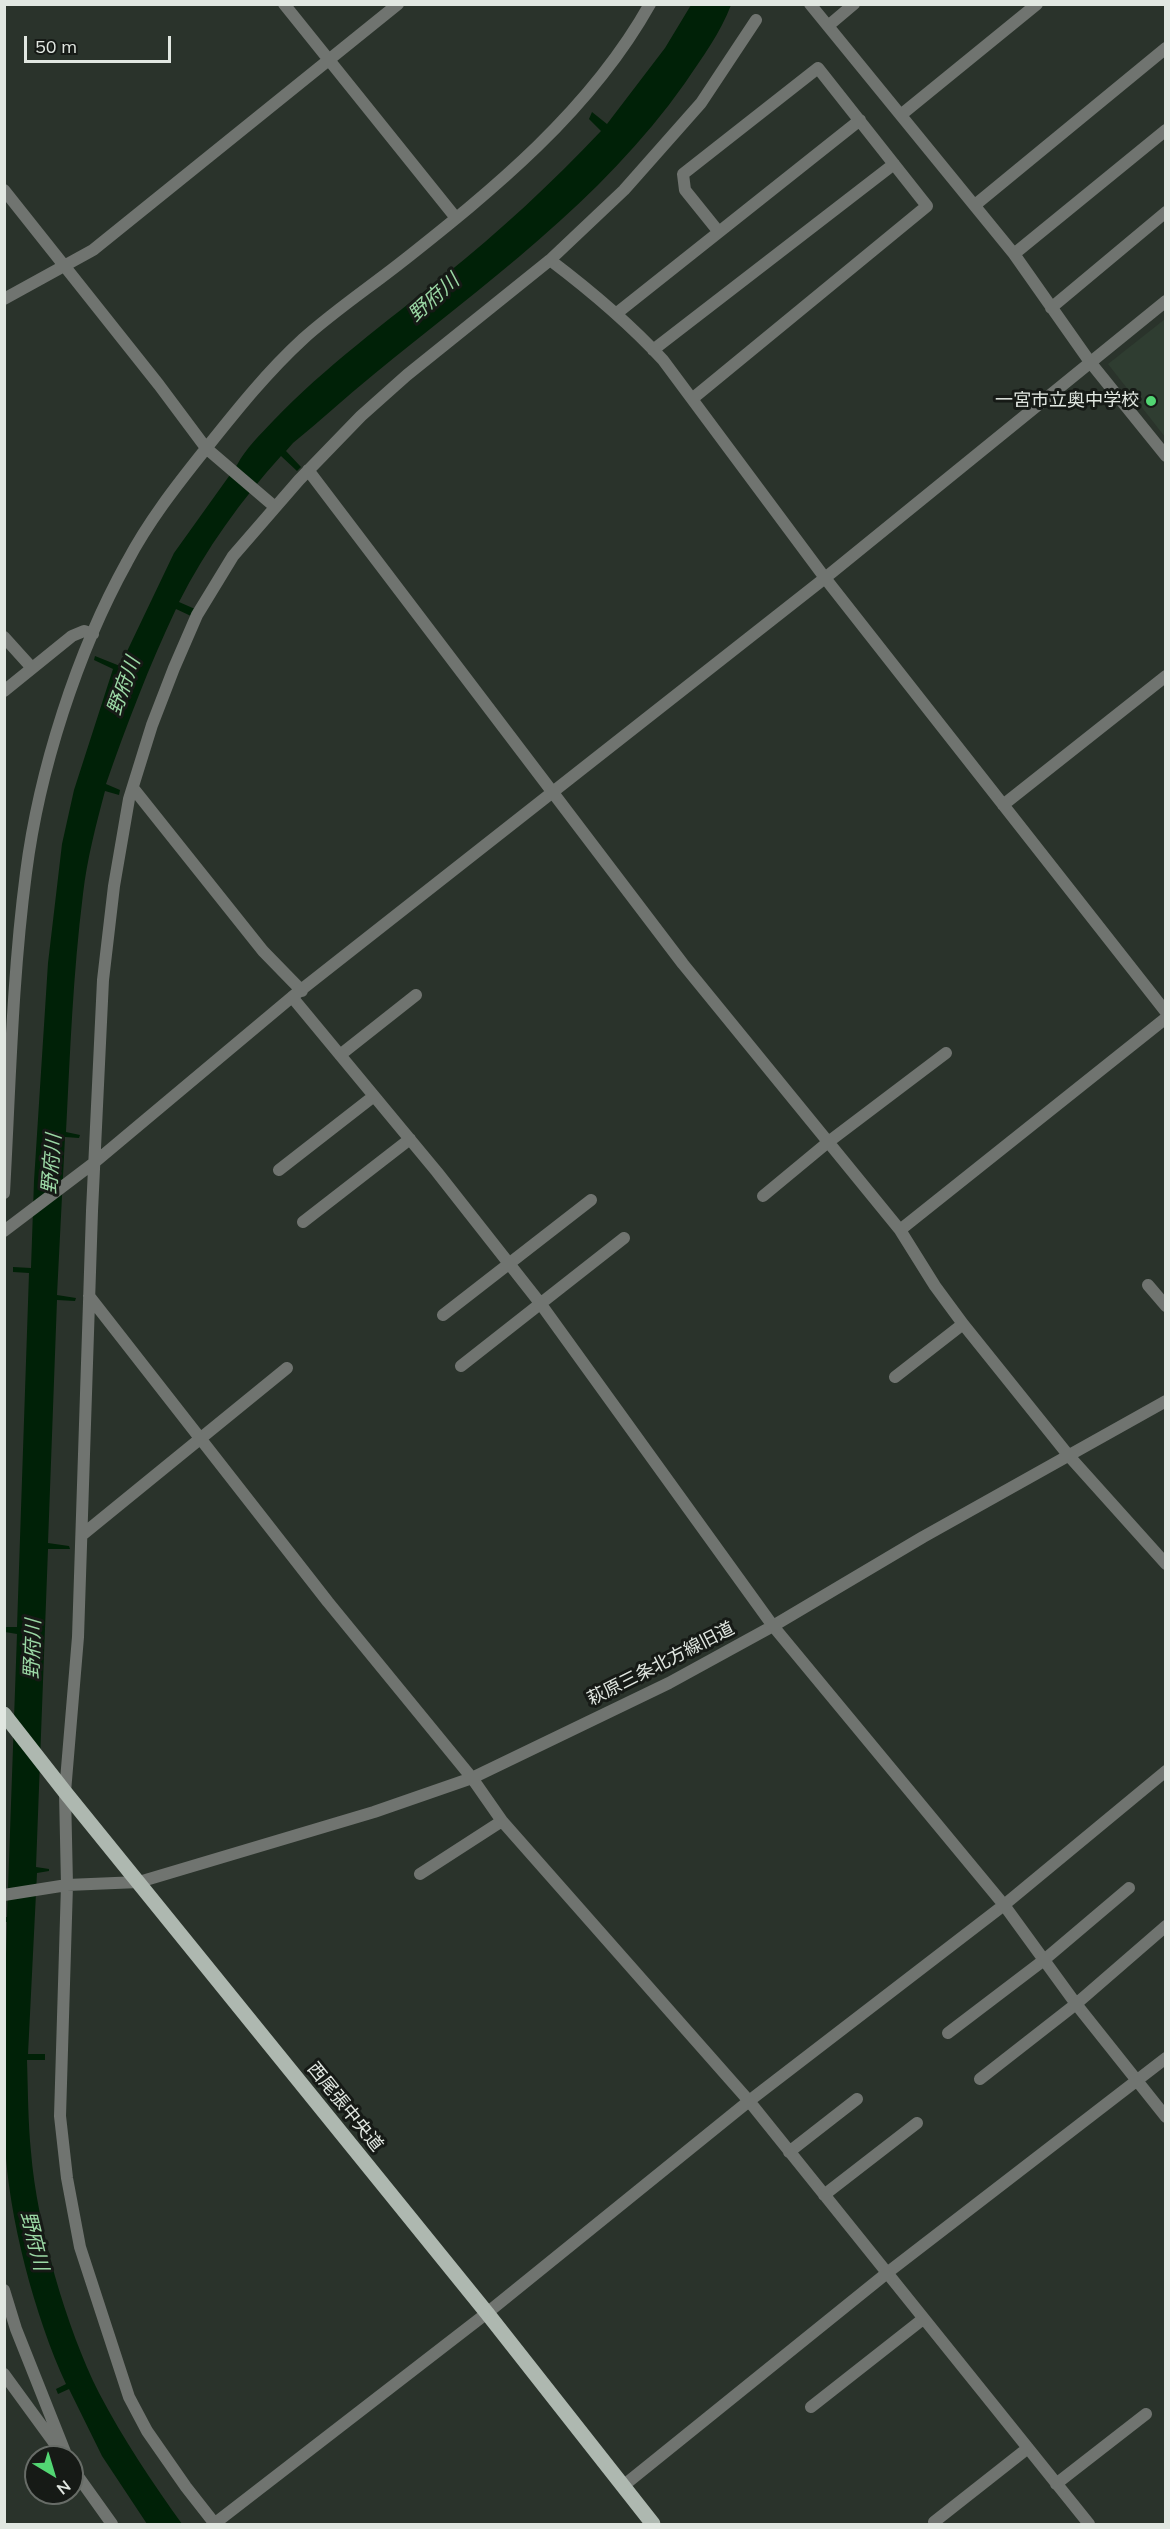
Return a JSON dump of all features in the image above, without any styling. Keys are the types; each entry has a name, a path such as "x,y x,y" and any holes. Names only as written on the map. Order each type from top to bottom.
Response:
{"main road":[{"name":"西尾張中央道","path":"4,1714 487,2313 653,2524"}],"street":[{"path":"284,4 456,218"},
{"path":"4,299 93,250 329,62 398,4"},
{"path":"4,1193 17,952 26,869 53,746 93,634 127,560 166,500 209,451 259,381 305,337 523,162 573,112 633,35 650,4"},
{"path":"810,4 1014,254 1090,362 1166,456"},
{"path":"828,26 854,4"},
{"path":"902,114 1037,4"},
{"path":"756,21 701,103 624,190 550,260 407,375 361,416 273,505 233,556 197,615 153,725 133,788 114,886 103,980 91,1165 78,1637 65,1792 60,2116 67,2178 81,2247 129,2397 147,2431 215,2524 487,2313 749,2101 1004,1905 1166,1771"},
{"path":"975,205 1166,48"},
{"path":"692,399 927,206 818,68 683,174 685,190 718,231"},
{"path":"617,313 860,120"},
{"path":"1014,254 1166,130"},
{"path":"653,350 894,164"},
{"path":"4,190 209,451 273,505"},
{"path":"1051,308 1166,212"},
{"path":"550,260 617,313 653,350 825,578 1166,1012"},
{"path":"7,1230 91,1165 297,994 825,578 1166,302"},
{"path":"308,470 683,964 900,1230 935,1286 963,1324 1069,1456 1166,1564"},
{"path":"4,691 72,636 84,631 93,634"},
{"path":"4,637 32,668"},
{"path":"1002,805 1166,676"},
{"path":"133,788 297,994 340,1055 540,1303 773,1626 1004,1905 1076,2004 1166,2117"},
{"path":"340,1055 416,995"},
{"path":"900,1230 1166,1018"},
{"path":"763,1196 827,1143 946,1053"},
{"path":"279,1170 374,1096"},
{"path":"303,1222 410,1139"},
{"path":"443,1315 591,1200"},
{"path":"460,1366 624,1238"},
{"path":"1148,1285 1166,1306"},
{"path":"89,1296 328,1602 472,1778 502,1821 749,2101 1089,2524"},
{"path":"895,1377 963,1324"},
{"path":"82,1535 287,1368"},
{"name":"萩原三条北方線旧道","path":"4,1895 63,1885 139,1882 374,1812 472,1778 669,1683 1166,1401"},
{"path":"420,1874 502,1821"},
{"path":"948,2033 1044,1960 1129,1888"},
{"path":"980,2079 1076,2004 1166,1926"},
{"path":"623,2486 887,2274 1166,2058"},
{"path":"789,2152 857,2099"},
{"path":"824,2195 917,2122"},
{"path":"4,2290 16,2329 60,2445"},
{"path":"811,2407 923,2319"},
{"path":"4,2374 57,2445"},
{"path":"1056,2484 1146,2414"},
{"path":"934,2522 1028,2448"},
{"path":"84,2485 112,2524"}],"shaded area":[{"name":"一宮市立奥中学校","path":"1165,319 1165,437 1108,364"}],"water":[{"name":"野府川","path":"691,5 731,5 717,35 685,83 652,126 579,204 539,240 293,443 286,451 301,467 297,471 281,456 225,526 179,602 195,609 191,616 176,609 130,717 106,784 120,790 119,795 105,791 89,855 72,1013 66,1132 80,1135 79,1138 65,1137 57,1295 76,1298 75,1301 57,1300 48,1543 69,1546 70,1549 48,1549 36,1867 49,1869 49,1871 37,1873 28,2054 45,2054 45,2060 27,2060 28,2106 34,2181 46,2243 75,2338 99,2393 118,2427 182,2524 147,2524 102,2456 69,2389 58,2394 56,2389 66,2384 34,2297 11,2202 7,2171 3,2087 7,1922 5,1922 5,1917 7,1917 17,1634 5,1632 4,1627 17,1627 29,1273 13,1272 13,1267 31,1268 34,1181 48,963 62,844 74,790 113,669 94,660 95,656 120,666 174,553 259,436 294,400 356,345 485,242 564,169 601,131 589,119 592,112 607,124 665,48"}],"place":[{"name":"一宮市立奥中学校","path":"1151,401"}]}
